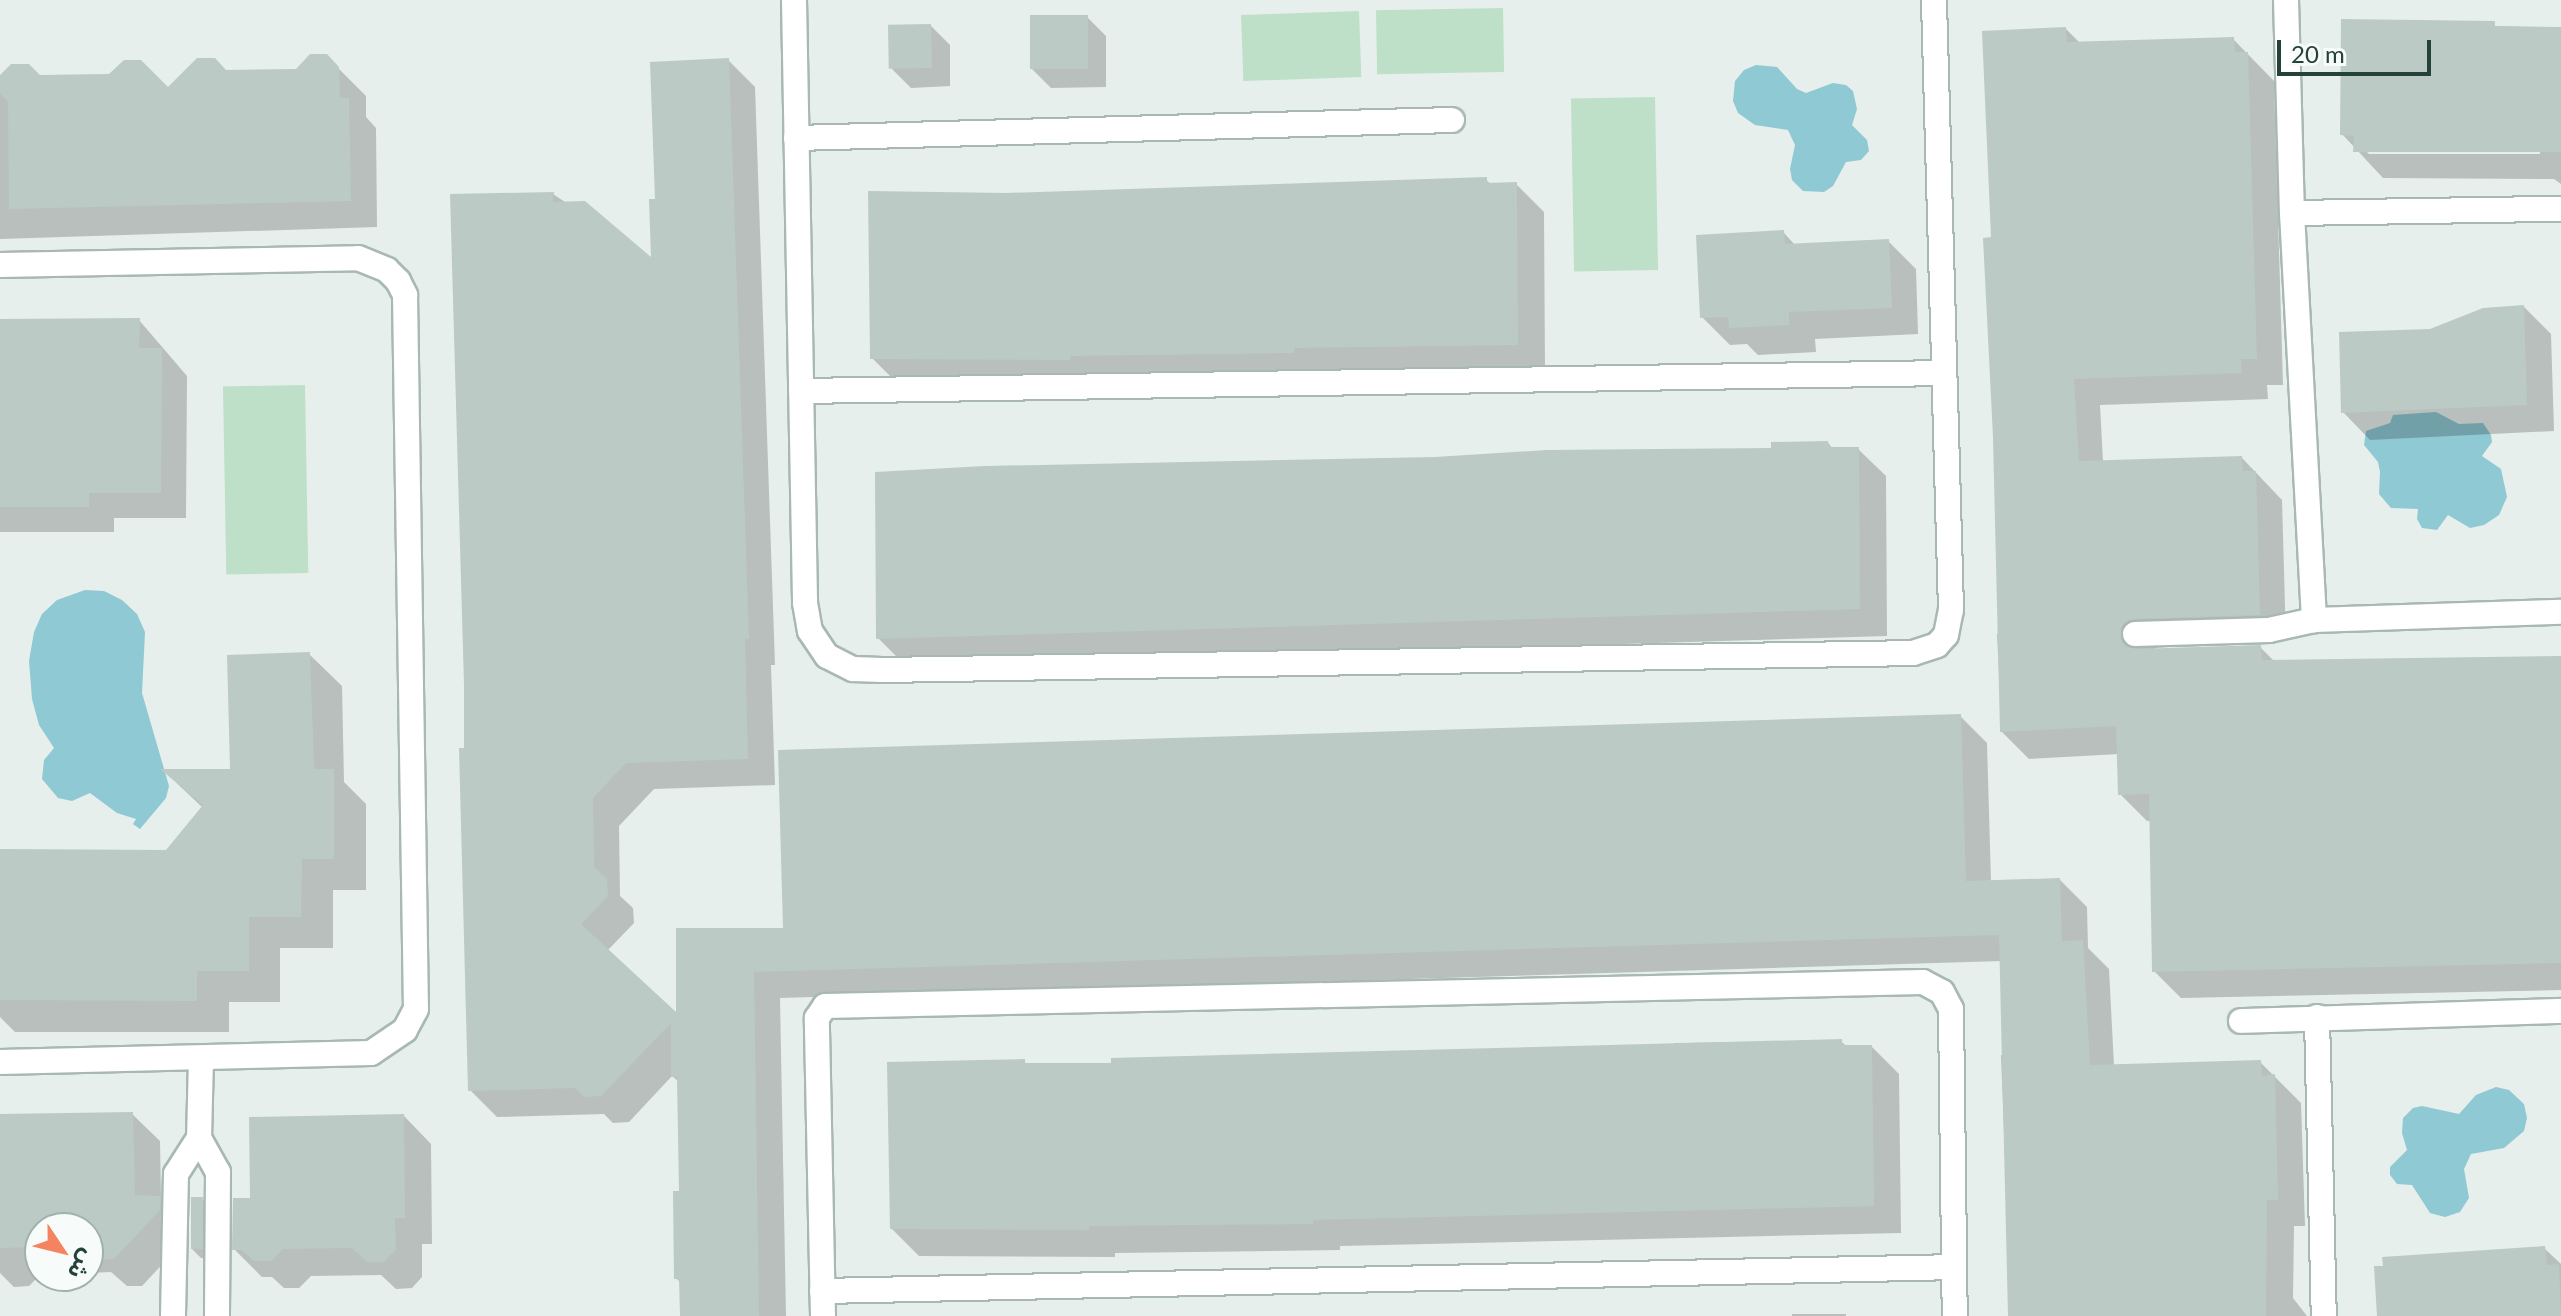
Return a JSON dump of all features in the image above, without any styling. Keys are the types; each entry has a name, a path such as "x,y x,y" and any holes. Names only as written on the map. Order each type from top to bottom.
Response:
{"street":[{"path":"794,0 805,603 810,631 827,656 853,669 882,670 1926,651 1946,635 1950,623 1934,0"},
{"path":"2286,0 2292,213 2314,620"},
{"path":"796,138 1452,120"},
{"path":"2292,213 2561,209"},
{"path":"0,265 358,258 387,270 405,295 416,1009 405,1030 371,1053 0,1062"},
{"path":"801,391 1944,373"},
{"path":"2135,634 2269,630 2314,620 2561,612"},
{"path":"823,1316 817,1018 825,1006 1923,982 1942,992 1951,1009 1955,1316"},
{"path":"2241,1021 2561,1011"},
{"path":"2317,1017 2324,1316"},
{"path":"201,1058 199,1138 218,1172 217,1316"},
{"path":"173,1316 176,1174 199,1138"},
{"path":"822,1291 1954,1267"}],"green space":[{"path":"1503,8 1504,72 1377,74 1376,10"},
{"path":"1359,11 1361,77 1243,81 1241,15"},
{"path":"1655,97 1658,270 1574,271 1571,98"},
{"path":"305,385 308,573 226,574 223,386"}],"water":[{"path":"1756,65 1777,67 1797,89 1806,93 1833,83 1846,85 1853,91 1857,109 1852,125 1867,140 1869,151 1861,160 1846,162 1833,186 1824,192 1803,191 1792,180 1790,169 1795,145 1788,130 1755,125 1738,113 1733,101 1735,81 1744,70"},
{"path":"2436,412 2459,424 2483,423 2491,435 2492,442 2482,456 2501,469 2507,497 2499,515 2484,525 2470,528 2448,515 2437,530 2422,528 2417,519 2418,509 2391,508 2379,494 2378,462 2364,445 2366,431 2390,423 2393,415"},
{"path":"85,590 104,591 122,600 137,614 145,632 142,693 169,786 166,798 140,829 133,824 136,819 117,813 90,793 72,801 58,798 42,779 44,760 54,748 39,725 32,699 29,661 34,632 42,614 57,600"},
{"path":"2496,1087 2509,1090 2524,1104 2527,1118 2524,1131 2504,1148 2471,1154 2464,1169 2469,1198 2460,1212 2445,1217 2430,1213 2412,1185 2397,1184 2390,1175 2390,1167 2407,1150 2402,1133 2403,1118 2413,1108 2422,1106 2459,1114 2476,1095"}],"building":[{"path":"1030,15 1088,15 1088,69 1030,69"},
{"path":"2341,19 2495,21 2495,26 2561,27 2561,152 2353,152 2354,136 2340,135"},
{"path":"931,24 932,68 889,69 888,25"},
{"path":"2066,27 2067,42 2234,37 2235,52 2248,52 2257,359 2241,359 2242,373 2074,379 2079,461 2242,456 2243,471 2256,471 2260,615 2134,619 2122,626 2122,641 2135,649 2261,645 2262,660 2561,656 2561,963 2152,972 2149,794 2118,795 2116,726 2000,732 1993,437 1983,238 1991,237 1982,31"},
{"path":"310,54 327,54 339,67 340,98 349,98 351,201 9,209 8,101 0,94 0,75 11,64 29,64 40,75 109,74 124,60 141,60 168,87 197,58 215,58 226,70 296,69"},
{"path":"729,58 749,639 745,639 748,759 626,763 593,798 594,867 607,879 608,896 581,924 676,1012 676,928 783,928 778,750 1961,714 1966,881 2060,878 2062,941 2083,940 2090,1065 2261,1060 2262,1076 2275,1074 2278,1200 2267,1200 2266,1316 2008,1316 1999,935 754,972 759,1316 680,1316 679,1279 674,1279 673,1191 679,1191 677,1077 671,1077 671,1023 601,1096 584,1097 575,1088 468,1091 459,748 464,748 464,685 450,194 554,192 553,202 585,201 651,257 649,199 655,199 650,62"},
{"path":"1487,177 1487,183 1517,182 1518,345 1294,348 1294,353 1070,356 1070,360 870,359 868,191 1006,193"},
{"path":"1784,230 1785,244 1889,239 1892,308 1789,312 1789,325 1729,328 1728,317 1700,318 1696,235"},
{"path":"2524,305 2527,405 2341,413 2339,332 2430,329 2483,308"},
{"path":"140,318 139,348 162,348 161,493 89,493 89,507 0,507 0,319"},
{"path":"1828,441 1829,447 1859,447 1860,609 876,639 875,472 985,466 1435,457 1547,450 1771,448 1771,442"},
{"path":"310,652 314,769 334,769 334,859 302,859 301,917 249,917 249,971 197,971 197,1001 0,1000 0,849 166,850 203,805 160,769 230,769 227,655"},
{"path":"1842,1039 1842,1045 1872,1045 1874,1206 1313,1220 1313,1224 1089,1226 1089,1230 890,1229 887,1062 1025,1059 1025,1063 1111,1063 1111,1058"},
{"path":"133,1112 135,1195 161,1196 160,1210 114,1259 104,1260 104,1212 24,1212 24,1247 0,1248 0,1114"},
{"path":"404,1114 405,1218 395,1218 396,1249 384,1262 367,1262 352,1248 283,1249 272,1261 254,1261 242,1250 232,1250 233,1198 250,1198 249,1117"},
{"path":"191,1197 203,1197 203,1249 191,1249"},
{"path":"2545,1246 2547,1265 2559,1264 2561,1316 2377,1316 2374,1266 2383,1266 2382,1257"}]}
